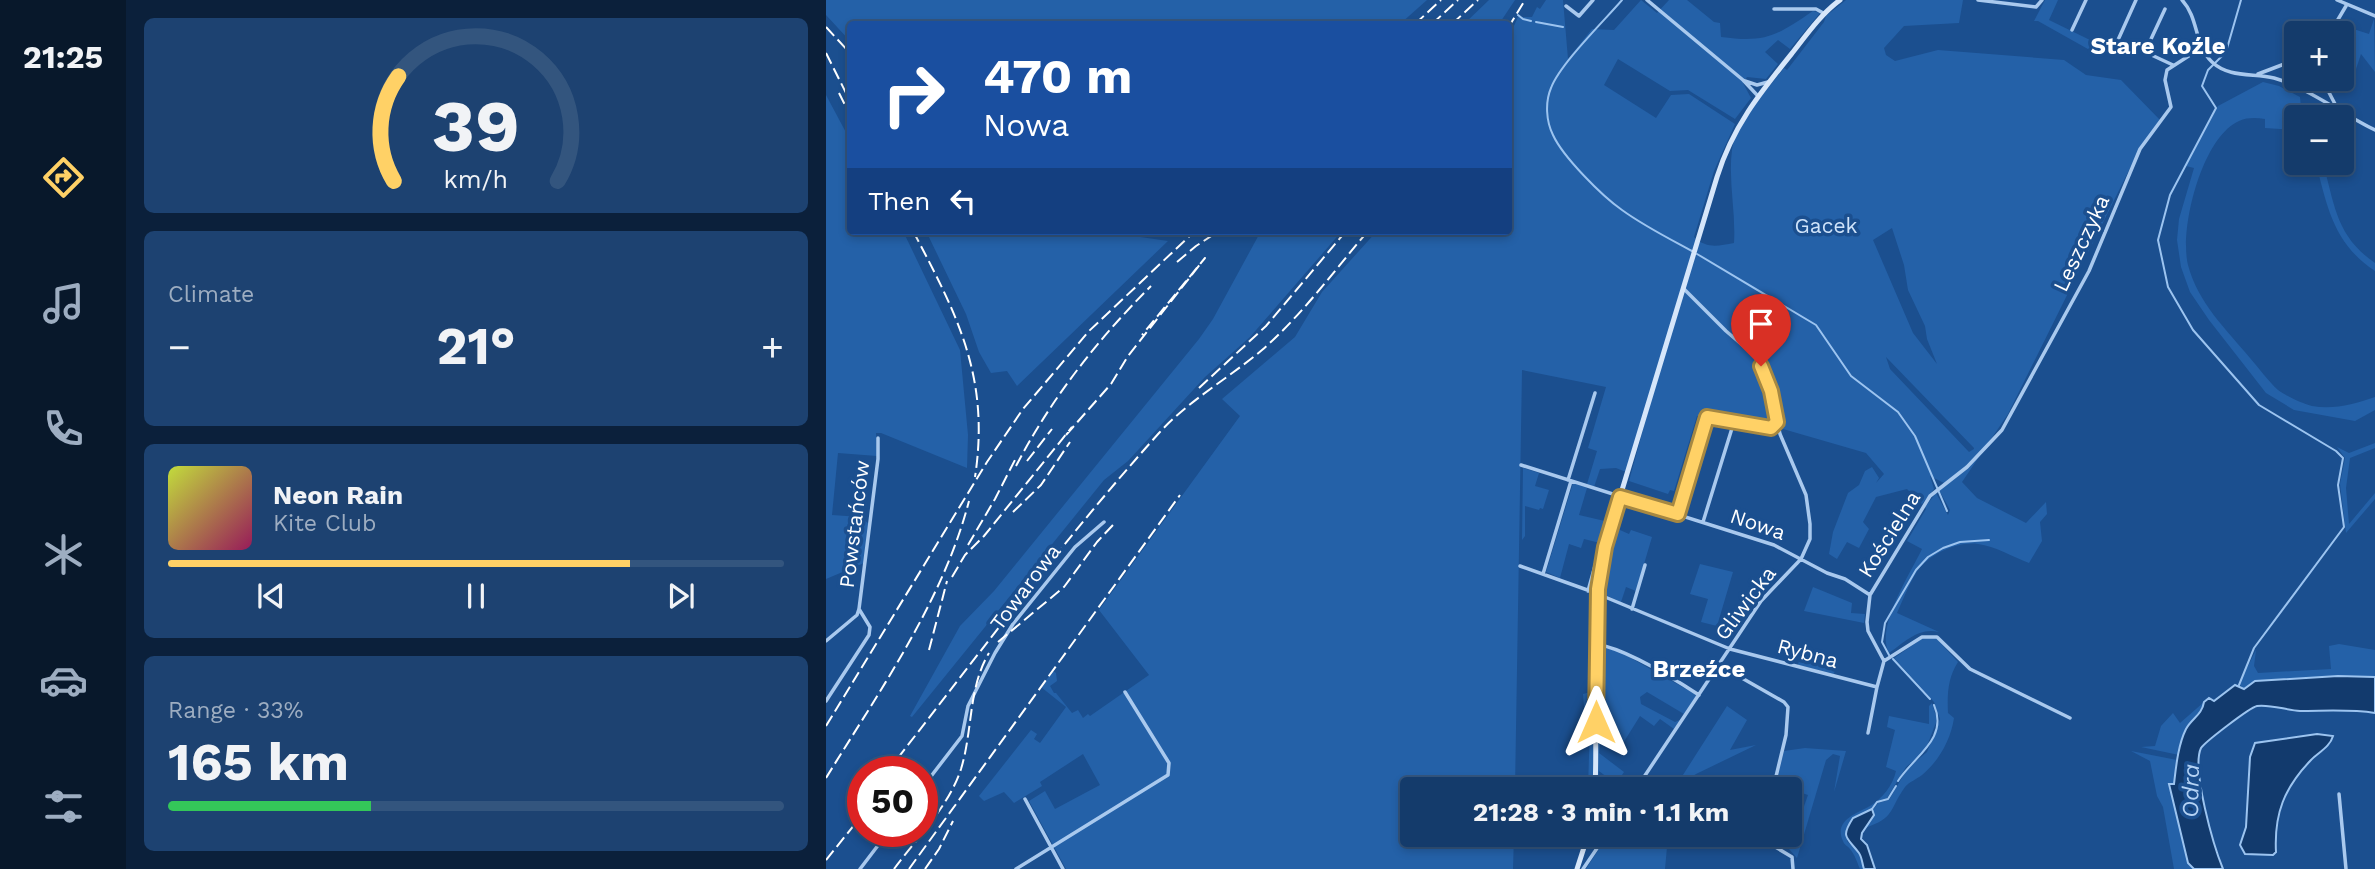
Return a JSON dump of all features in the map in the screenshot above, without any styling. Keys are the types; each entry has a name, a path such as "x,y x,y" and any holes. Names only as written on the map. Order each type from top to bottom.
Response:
{"main road":[{"path":"1595,777 1597,594 1604,553 1724,156 1758,94 1825,14 1840,0"},
{"path":"1577,869 1584,847"}],"street":[{"path":"1566,6 1579,16 1592,0"},
{"path":"1647,0 1758,94"},
{"path":"1978,0 2036,7 2042,0"},
{"path":"2072,30 2087,0"},
{"path":"2118,40 2136,0"},
{"path":"2184,0 2194,19 2201,48 2214,64 2234,73 2283,82 2326,105"},
{"path":"2337,0 2375,16"},
{"path":"2337,21 2346,6"},
{"path":"1774,9 1815,9 1825,14"},
{"path":"2165,9 2145,52 2173,65 2201,48"},
{"path":"2256,75 2284,64"},
{"name":"Leszczyka","path":"1999,434 2089,271 2140,149 2169,110 2171,104 2165,78 2173,65"},
{"path":"1743,80 1753,85 1758,94"},
{"path":"1753,85 1768,82"},
{"path":"2354,120 2375,130"},
{"name":"Gliwicka","path":"1644,777 1770,589 1801,559 1810,539 1809,507 1800,478 1779,430 1769,385 1754,355 1684,288"},
{"path":"1543,574 1595,393"},
{"path":"1678,514 1707,417 1779,430"},
{"path":"1724,420 1730,431"},
{"name":"Nowa","path":"1703,522 1730,431 1737,422"},
{"path":"1771,428 1777,422"},
{"name":"Kościelna","path":"1870,595 1914,520 1936,490 1967,467 1999,434"},
{"name":"Powstańców","path":"826,641 857,615 859,609 878,459 878,438"},
{"name":"Nowa","path":"1521,465 1774,545 1827,573 1845,579 1870,595"},
{"name":"Towarowa","path":"938,767 962,736 968,706 1013,624 1075,547 1104,522"},
{"path":"1588,591 1598,555"},
{"path":"1632,609 1645,565"},
{"name":"Rybna","path":"1520,566 1597,594 1730,649 1877,687"},
{"path":"1870,595 1868,631 1885,661"},
{"path":"826,701 869,635 870,627 859,609"},
{"path":"1868,733 1885,661 1922,637 1937,637 1970,669 2070,718"},
{"path":"1596,644 1608,646 1699,695"},
{"path":"1719,665 1784,702 1788,707 1786,735 1776,777"},
{"path":"1016,869 1170,772 1169,763 1125,692"},
{"path":"2339,794 2346,869"},
{"path":"1026,799 1063,869"},
{"path":"860,869 877,847"},
{"path":"1583,869 1598,847"},
{"path":"1775,847 1792,857 1793,869"},
{"path":"1582,855 1590,859"}],"green space":[{"path":"826,0 1427,0 1403,21 847,21 847,38 826,15"},
{"path":"1489,0 1515,0 1501,21 1467,21"},
{"name":"Gacek","path":"1546,0 1563,0 1568,59 1592,29 1614,30 1641,0 1657,13 1669,0 1687,0 1714,22 1720,23 1721,37 1736,39 1770,36 1813,11 1820,13 1790,49 1778,40 1765,52 1778,64 1766,79 1747,77 1743,83 1751,98 1735,119 1688,90 1670,91 1618,59 1604,85 1656,118 1671,95 1689,94 1735,124 1714,171 1694,237 1708,245 1734,243 1731,162 1734,140 1739,129 1761,96 1784,68 1787,70 1826,16 1846,0 1963,0 1959,23 1904,26 1884,48 1886,55 1895,61 1938,50 2064,60 2086,75 2121,80 2160,120 2138,152 2008,414 1962,482 1977,498 2026,523 2046,502 2047,514 2040,522 2042,541 2029,563 1978,544 1952,547 1927,560 1913,578 1897,613 1939,632 1919,633 1889,653 1886,642 1890,616 1922,549 1907,541 1925,507 1936,493 1948,515 1950,510 1939,490 1946,484 1930,476 1934,489 1922,504 1907,489 1876,497 1863,522 1869,529 1859,548 1847,542 1837,559 1829,554 1833,532 1848,493 1859,485 1865,471 1872,467 1879,478 1876,483 1884,474 1866,453 1783,429 1774,423 1697,416 1674,491 1670,490 1668,494 1629,481 1650,404 1626,472 1616,468 1600,469 1594,487 1587,484 1597,451 1588,448 1606,387 1522,370 1515,777 1400,777 1400,847 1514,847 1513,869 1066,869 1029,801 1045,791 1055,809 1100,785 1083,754 1040,782 1042,786 1014,803 1004,792 984,801 979,796 1031,730 1037,734 1034,739 1040,743 1066,707 1041,687 1053,671 1057,681 1050,686 1054,693 1072,713 1078,710 1083,718 1088,714 1090,716 1149,675 1099,610 1240,416 1222,399 1295,337 1322,292 1373,235 1512,235 1512,30 1518,17 1532,17 1537,7 1540,9","holes":["1892,228 1904,265 1908,290 1925,326 1937,364 1913,333 1873,240","1886,357 1974,449 1969,452 1890,369"]},
{"path":"2045,0 2058,0 2049,20 2090,40 2095,53 2034,21"},
{"path":"2374,19 2375,72 2361,54 2354,75 2354,29 2369,34"},
{"path":"2263,82 2279,86 2284,91 2300,97 2301,105 2284,105 2284,129 2265,128 2265,119 2242,120 2226,130 2214,145 2204,164 2190,208 2186,249 2193,279 2214,315 2267,379 2285,395 2320,407 2344,406 2375,397 2375,410 2355,421 2294,410 2266,393 2190,292 2181,267 2177,240 2179,219 2194,168 2186,166 2218,106"},
{"path":"826,95 847,134 847,235 905,235 960,350 968,435 967,468 881,433 876,433 877,456 838,453 832,515 861,517 869,524 864,563 826,579"},
{"path":"2319,175 2326,175 2334,206 2345,231 2362,253 2375,263 2375,271 2350,249 2341,237"},
{"path":"928,235 1127,235 1168,241 1017,386 1007,371 991,373 979,352 966,314"},
{"path":"1259,235 1339,235 1250,337 1205,377 1128,461 1104,480 912,717 910,716 960,626 994,591 1213,319"},
{"path":"2375,443 2375,448 2350,458 2346,488 2349,524 2375,493 2375,499 2346,533 2340,484 2345,458 2337,447 2349,453"},
{"path":"1523,468 1539,473 1535,486 1549,490 1543,509 1525,506 1525,536 1522,540"},
{"path":"1573,483 1587,488 1579,515 1609,522 1604,544 1584,539 1581,548 1569,544 1560,578 1546,572"},
{"path":"1613,527 1629,534 1631,530 1652,537 1636,591 1626,587 1621,602 1601,593"},
{"path":"1700,564 1733,572 1717,626 1701,622 1708,599 1690,594"},
{"path":"1813,587 1852,603 1851,613 1865,614 1864,623 1804,611"},
{"path":"1923,638 1936,638 1958,662 1948,692 1948,713 1954,718 1950,734 1934,763 1905,787 1887,816 1864,828 1874,815 1873,810 1878,803 1889,800 1907,769 1927,752 1940,719 1934,702 1894,658"},
{"path":"2339,644 2375,650 2375,677 2256,681 2244,689 2239,684 2256,650 2254,666 2258,673 2331,669 2329,646"},
{"path":"1599,646 1620,652 1697,695 1684,714 1647,692 1640,697 1641,704 1675,722 1680,720 1674,729 1660,719 1654,726 1640,716 1620,748 1601,736 1599,753 1624,772 1621,777 1607,777 1599,771 1598,777"},
{"path":"1801,652 1837,661 1834,674 1798,665"},
{"path":"1594,655 1593,777 1588,777 1590,723 1585,719 1583,694 1591,692"},
{"path":"2204,702 2203,711 2186,729 2179,755 2141,747 2155,746 2161,726 2173,713 2180,723"},
{"path":"1932,703 1937,720 1925,751 1906,767 1887,798 1878,801 1896,771 1886,767 1895,730 1887,727 1889,716 1929,724 1929,706"},
{"path":"1727,706 1747,720 1730,750 1756,745 1692,777 1682,777"},
{"path":"1805,748 1846,751 1834,792 1840,756 1833,754 1826,760 1802,841 1802,812 1808,795 1802,793 1802,777 1778,777 1784,751"},
{"path":"2131,751 2177,760 2174,785 2170,784 2188,863 2194,869 2174,869 2163,807 2157,796 2150,761"},
{"path":"1877,802 1872,809 1853,818 1847,841 1862,856 1864,869 1860,869 1841,834 1841,828 1848,818"},
{"path":"1600,847 1667,847 1665,869 1586,869"},
{"path":"1800,847 1797,858 1789,849"}],"water":[{"name":"Odra","path":"2338,676 2375,677 2375,713 2300,711 2257,706 2201,748 2201,790 2209,827 2223,869 2194,869 2188,863 2169,784 2174,784 2183,735 2204,702 2209,698 2214,701 2235,685 2244,689 2255,681"},
{"path":"2317,734 2333,736 2332,740 2302,770 2288,791 2279,814 2276,852 2273,855 2245,854 2240,845 2246,827 2250,757 2255,743"},
{"path":"1872,809 1874,815 1861,839 1867,845 1875,869 1864,869 1860,855 1846,834 1853,818"}],"waterway":[{"path":"1622,0 1556,78 1548,99 1549,124 1565,154 1604,195 1639,221 1692,251"},
{"path":"2239,685 2254,648 2344,527 2338,485 2343,458 2336,451 2259,405 2193,330 2168,287 2158,240 2170,195 2216,108 2202,86 2208,70 2226,52 2241,0"},
{"path":"1518,15 1531,21"},
{"path":"1536,22 1563,27"},
{"path":"1697,254 1816,325 1851,376 1898,412 1915,436 1947,511"},
{"path":"1889,655 1882,642 1885,623 1916,570 1928,557 1943,548 1960,542 1989,540"},
{"path":"1893,659 1930,699"},
{"path":"1898,781 1933,738 1937,728 1934,705"},
{"path":"1872,809 1877,802 1888,799 1896,786"}],"railway":[{"path":"1418,21 1441,0"},
{"path":"1435,21 1458,0"},
{"path":"1455,21 1478,0"},
{"path":"1512,21 1525,0"},
{"path":"826,27 847,50"},
{"path":"826,53 847,95"},
{"path":"839,93 847,109"},
{"path":"915,235 956,320 974,378 978,409 975,477"},
{"path":"826,726 987,462 1023,409 1089,331 1191,235"},
{"path":"1177,262 1213,235"},
{"path":"1199,388 1266,326 1343,235"},
{"path":"899,756 1054,557 1159,433 1183,410 1277,336 1365,235"},
{"path":"1066,435 1111,384 1128,356 1205,258 1142,335"},
{"path":"1016,466 1044,417 1076,371 1112,327 1151,286"},
{"path":"952,577 965,555 984,536 1072,427"},
{"path":"1027,461 1052,429"},
{"path":"1013,512 1041,485 1070,442"},
{"path":"968,545 1017,456"},
{"path":"909,869 1180,495"},
{"path":"826,778 927,609 958,538 969,501"},
{"path":"998,642 1064,587 1113,525"},
{"path":"929,650 947,581"},
{"path":"894,869 941,809 956,783 965,754 977,680 989,653"},
{"path":"925,869 953,821"},
{"path":"826,860 847,834"}],"district":[{"name":"Stare Koźle","path":"2158,46"},
{"name":"Brzeźce","path":"1699,669"}],"route":[{"path":"1596,722 1598,589 1605,547 1620,497 1678,514 1707,417 1771,428 1777,422 1771,391 1761,366"}]}
